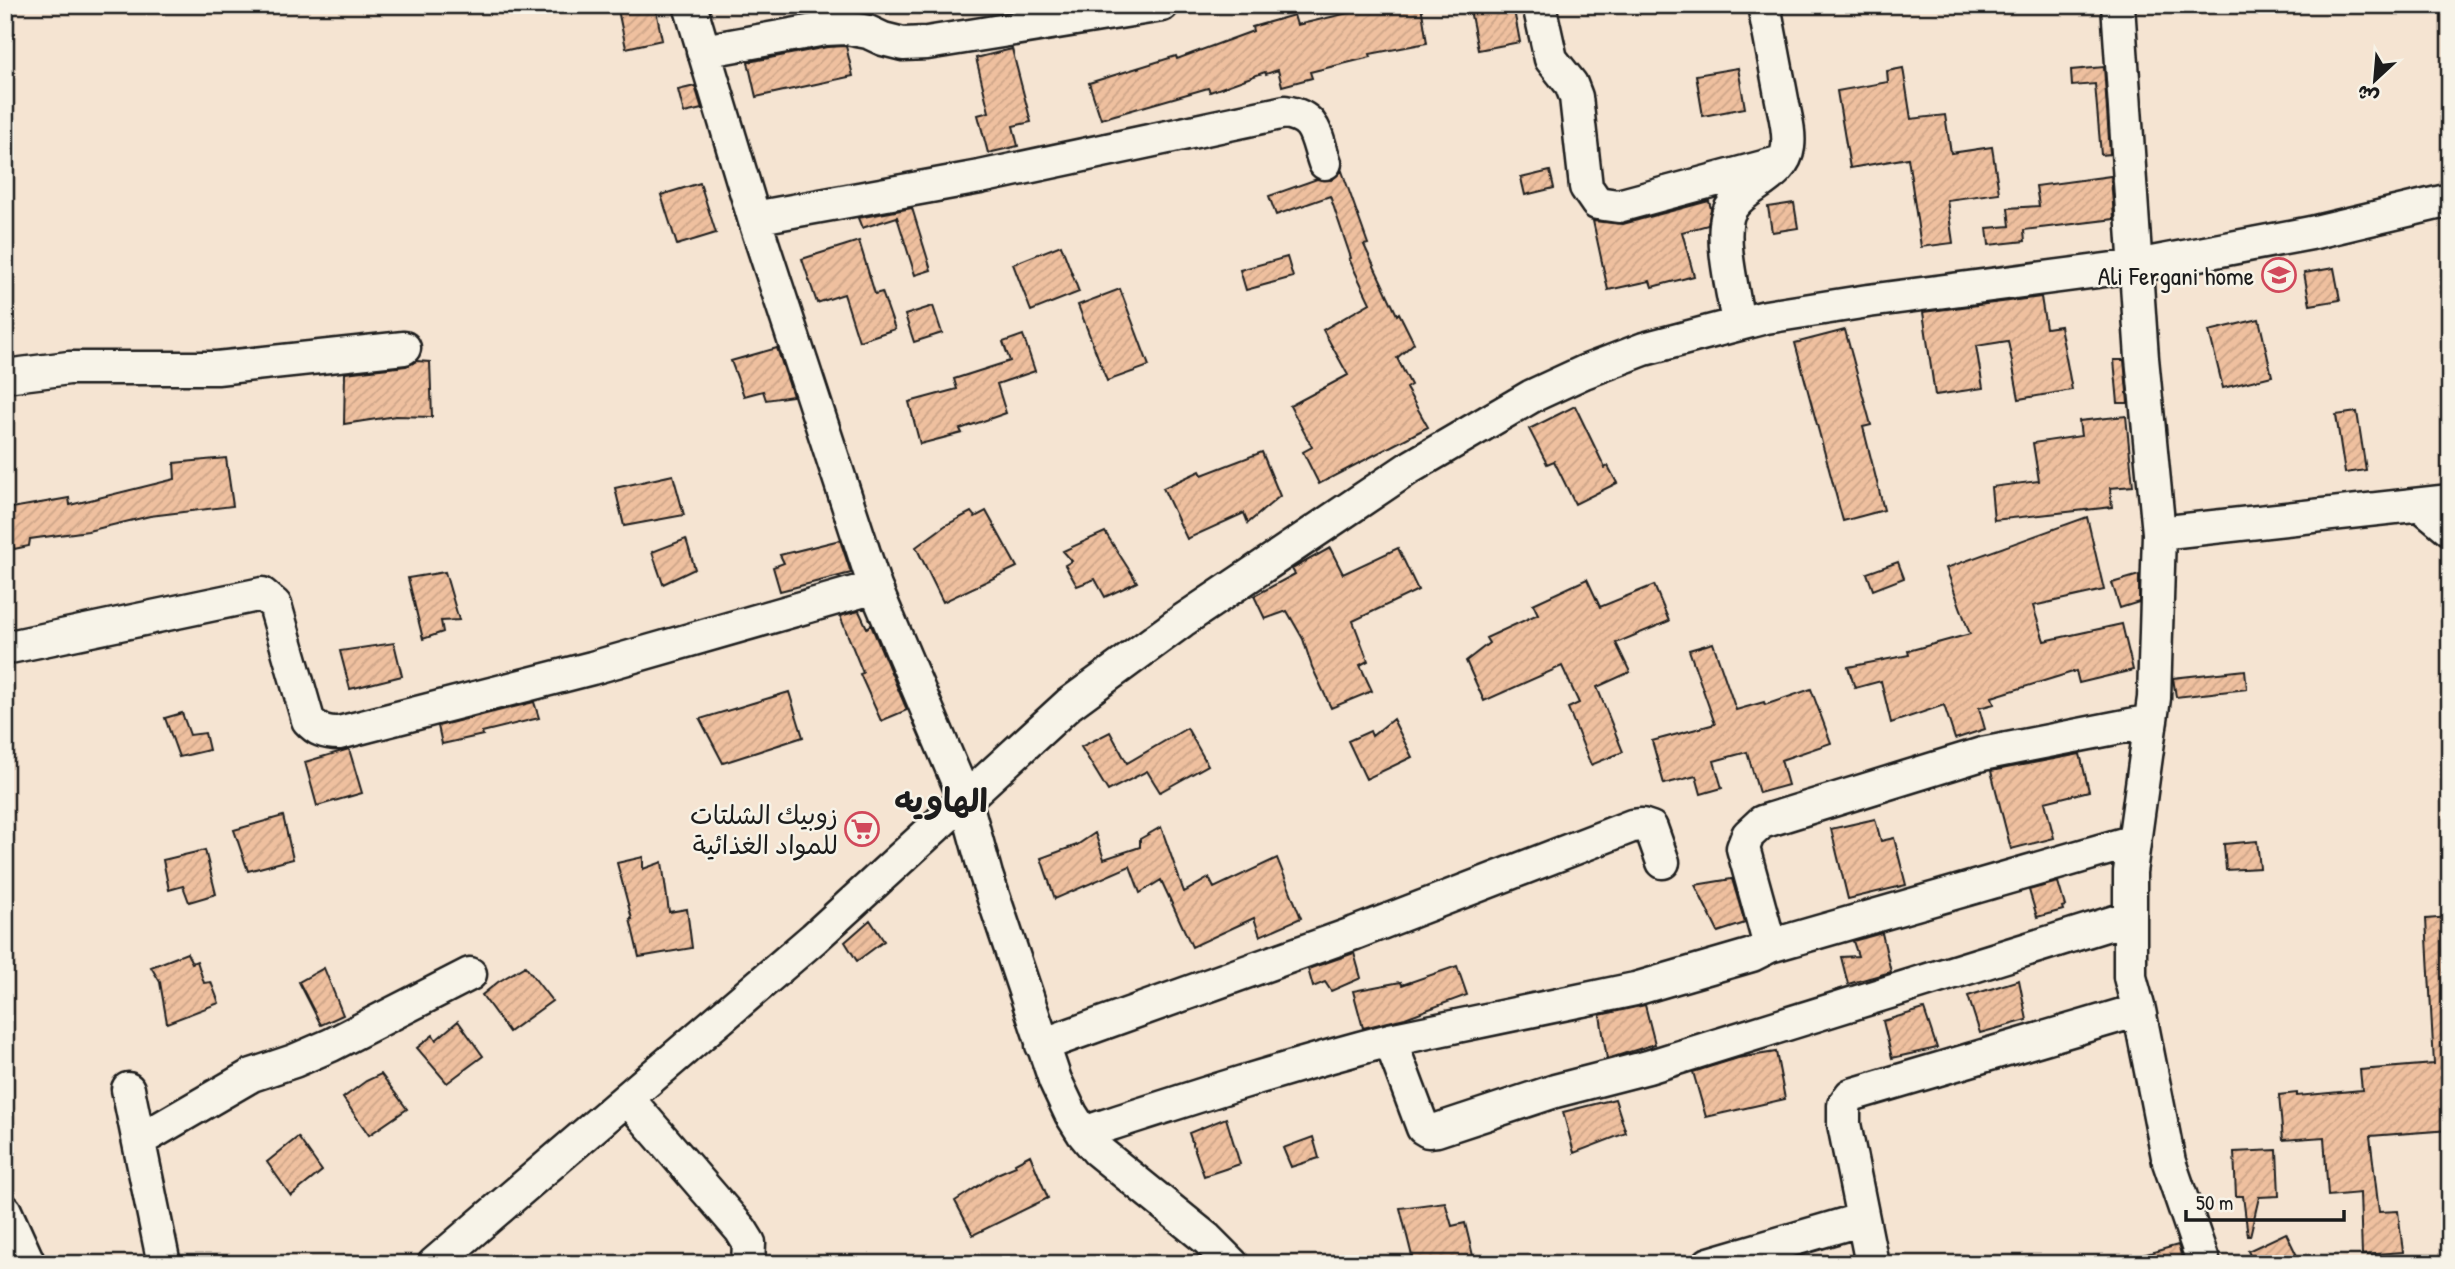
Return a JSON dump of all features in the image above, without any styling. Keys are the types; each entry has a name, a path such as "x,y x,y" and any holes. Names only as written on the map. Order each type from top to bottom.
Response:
{"street":[{"path":"690,5 754,218 875,587 965,799 974,837 1042,1045 1063,1100 1097,1150 1173,1210 1232,1264"},
{"path":"703,51 825,29 847,28 903,44 927,43 1162,5"},
{"path":"1539,5 1551,59 1571,84 1576,97 1586,187 1597,203 1618,206 1782,162"},
{"path":"1738,324 1725,237 1727,216 1735,203 1764,181 1782,162 1788,148 1787,126 1764,5"},
{"path":"2118,5 2136,266 2159,533 2154,698 2130,872 2130,978 2139,1010 2169,1162 2204,1264"},
{"path":"754,218 980,177 1285,112 1307,119 1325,163"},
{"path":"434,1264 814,938 1069,704 1182,621 1409,468 1532,396 1644,349 1766,317 2136,266 2311,233 2450,200"},
{"path":"5,376 69,368 217,368 404,348"},
{"path":"2159,533 2435,503 2450,529"},
{"path":"5,648 262,594 275,605 308,720 315,728 327,733 339,733 592,668 875,587"},
{"path":"1770,946 1743,848 1748,835 1762,822 1983,754 2151,722"},
{"path":"1042,1045 1355,933 1632,826 1651,828 1663,862"},
{"path":"1083,1133 1232,1084 1361,1046 1635,989 1752,955 1770,946 2134,841"},
{"path":"1390,1040 1423,1128 1437,1130 1555,1091 1661,1063 2128,919"},
{"path":"140,1140 252,1075 331,1045 470,974"},
{"path":"1872,1264 1844,1124 1844,1105 1851,1095 2139,1010"},
{"path":"128,1089 164,1264"},
{"path":"628,1099 741,1230 749,1243 748,1264"},
{"path":"5,1211 29,1264"},
{"path":"1709,1264 1863,1219"}],"building":[{"path":"617,5 655,5 662,40 626,48"},
{"path":"1382,5 1421,5 1427,43 1370,54 1371,57 1310,72 1312,78 1282,86 1278,70 1266,74 1265,72 1210,92 1208,88 1101,119 1089,83 1176,56 1177,59 1253,31 1252,27 1294,15 1297,25"},
{"path":"1469,5 1513,5 1520,42 1478,50"},
{"path":"846,46 853,76 756,97 748,62"},
{"path":"1012,49 1031,122 1013,126 1018,146 988,153 978,115 989,112 976,58"},
{"path":"2104,67 2110,154 2101,155 2095,84 2072,86 2071,70"},
{"path":"1738,68 1745,108 1703,116 1696,75"},
{"path":"1903,68 1911,119 1945,115 1951,153 1992,147 1999,193 1947,200 1953,243 1921,247 1908,158 1850,168 1837,91 1888,82 1887,71"},
{"path":"695,86 702,109 684,113 678,90"},
{"path":"1342,171 1368,244 1364,245 1397,315 1399,313 1414,343 1397,358 1411,385 1406,388 1428,427 1319,484 1303,452 1312,447 1290,406 1348,375 1323,330 1370,303 1349,259 1351,258 1330,196 1276,215 1269,196 1317,179 1331,180"},
{"path":"1550,171 1554,188 1525,195 1521,178"},
{"path":"2111,176 2114,219 2024,230 2025,241 1989,245 1987,228 2010,226 2008,208 2039,206 2036,186"},
{"path":"700,183 716,233 677,245 661,195"},
{"path":"1709,201 1711,209 1708,225 1682,232 1694,276 1652,287 1650,281 1608,290 1593,221 1623,224"},
{"path":"1794,203 1798,228 1772,232 1768,207"},
{"path":"912,208 931,270 915,275 897,217 862,228 858,218"},
{"path":"859,241 875,294 882,292 895,329 859,341 844,294 817,303 802,259"},
{"path":"1061,245 1079,292 1031,311 1013,264"},
{"path":"1287,257 1293,277 1246,290 1240,270"},
{"path":"2334,268 2340,300 2310,305 2304,273"},
{"path":"1120,289 1149,366 1107,381 1078,305"},
{"path":"2041,297 2046,328 2060,326 2072,390 2019,399 2008,341 1976,346 1983,388 1935,395 1923,312"},
{"path":"933,306 942,333 914,342 905,315"},
{"path":"2259,319 2272,376 2223,388 2209,331"},
{"path":"1845,330 1871,425 1863,427 1884,510 1843,521 1795,343"},
{"path":"1023,335 1035,371 997,384 1006,413 960,429 962,433 920,444 909,402 957,389 954,379 1010,361 1003,342"},
{"path":"777,348 793,396 766,400 763,391 744,396 731,361"},
{"path":"2114,360 2124,360 2128,403 2118,403"},
{"path":"416,361 430,362 432,417 396,416 344,424 345,373 406,366"},
{"path":"1575,406 1605,468 1608,466 1617,483 1575,504 1554,461 1547,464 1529,429"},
{"path":"2357,412 2366,470 2345,473 2336,415"},
{"path":"2126,416 2133,486 2110,488 2112,507 1994,520 1991,487 2039,481 2033,443 2081,436 2079,421"},
{"path":"1262,452 1280,496 1248,523 1244,513 1187,539 1163,488 1200,471 1202,475"},
{"path":"226,458 233,506 150,516 88,531 30,539 29,546 14,549 6,509 69,498 70,505 175,479 174,463"},
{"path":"673,475 684,515 624,526 615,488"},
{"path":"986,511 1017,567 943,602 916,547 946,525 971,512 975,517"},
{"path":"2087,517 2104,590 2033,606 2044,641 2122,624 2133,670 2079,683 2076,671 1992,697 1994,704 1979,708 1985,729 1955,739 1944,705 1891,723 1881,681 1855,688 1848,667 1909,655 1908,651 1970,634 1946,568"},
{"path":"1105,532 1137,582 1105,597 1095,579 1077,586 1065,565 1072,561 1063,551"},
{"path":"686,539 695,569 663,584 652,552"},
{"path":"840,540 851,573 780,591 773,567 784,563 780,555"},
{"path":"1330,548 1343,574 1398,548 1418,590 1353,621 1368,661 1360,665 1372,691 1331,708 1312,667 1303,639 1287,611 1265,619 1254,596 1295,574 1292,569"},
{"path":"1898,562 1904,578 1873,590 1867,573"},
{"path":"445,572 459,620 441,621 443,632 423,639 408,578"},
{"path":"2139,575 2139,602 2120,608 2112,583"},
{"path":"1587,579 1600,607 1654,585 1669,621 1616,643 1630,672 1597,687 1623,752 1591,765 1568,708 1579,703 1562,666 1484,701 1466,661 1489,643 1486,638 1538,614 1533,604"},
{"path":"859,611 867,628 871,625 907,710 881,721 860,674 863,673 840,616"},
{"path":"394,643 402,676 350,689 340,651"},
{"path":"1713,643 1736,710 1764,702 1765,705 1811,689 1831,743 1781,760 1788,785 1759,793 1747,752 1714,761 1722,788 1701,794 1696,776 1664,784 1652,741 1715,724 1689,650"},
{"path":"2245,670 2247,689 2176,697 2173,678"},
{"path":"789,692 803,737 723,763 700,719"},
{"path":"534,702 539,718 442,744 438,726"},
{"path":"182,713 190,735 205,733 209,750 179,757 165,718"},
{"path":"1393,719 1412,757 1366,779 1348,741 1370,731 1372,736"},
{"path":"1187,728 1208,765 1160,792 1147,771 1108,791 1081,747 1110,732 1127,763"},
{"path":"349,749 362,793 317,806 305,762"},
{"path":"2080,754 2089,791 2045,802 2054,838 2011,849 1991,771"},
{"path":"283,816 293,859 248,871 234,830"},
{"path":"1875,819 1881,841 1894,838 1906,885 1848,899 1831,829"},
{"path":"1161,827 1184,892 1209,878 1214,888 1277,858 1301,918 1260,936 1254,918 1192,947 1161,880 1140,893 1130,866 1055,899 1041,858 1077,845 1095,833 1104,859 1140,847 1140,839"},
{"path":"2257,841 2260,868 2226,870 2224,844"},
{"path":"205,850 216,894 189,902 183,886 169,890 163,860"},
{"path":"643,857 643,869 662,862 669,912 687,909 692,948 639,957 617,863"},
{"path":"1732,879 1745,923 1718,932 1695,885"},
{"path":"2058,882 2065,906 2062,907 2063,910 2037,917 2029,890"},
{"path":"2450,917 2450,1130 2370,1136 2379,1212 2398,1211 2403,1252 2362,1255 2360,1193 2328,1196 2324,1137 2283,1140 2279,1095 2362,1090 2360,1070 2434,1064 2426,919"},
{"path":"870,920 884,941 857,961 845,942"},
{"path":"1882,933 1891,972 1848,984 1841,957 1858,956 1853,941"},
{"path":"187,953 192,963 197,961 204,983 211,982 219,1003 167,1023 160,982 151,967"},
{"path":"1354,953 1361,978 1331,991 1325,982 1313,987 1308,969"},
{"path":"525,966 552,1001 509,1032 482,995"},
{"path":"1457,966 1467,995 1405,1018 1363,1028 1353,991 1401,982 1402,985"},
{"path":"324,968 343,1015 321,1025 299,982"},
{"path":"2019,980 2027,1020 1980,1033 1968,996"},
{"path":"1645,1005 1655,1044 1607,1059 1600,1015"},
{"path":"1924,1009 1937,1048 1892,1058 1883,1021"},
{"path":"458,1021 483,1056 447,1083 417,1048 433,1035 436,1040"},
{"path":"1776,1052 1785,1099 1706,1117 1693,1072 1738,1058"},
{"path":"381,1074 407,1109 369,1135 343,1098"},
{"path":"1615,1099 1626,1133 1574,1153 1563,1112"},
{"path":"1226,1118 1240,1164 1204,1176 1189,1133"},
{"path":"298,1137 322,1171 291,1196 267,1162"},
{"path":"1313,1137 1319,1158 1291,1167 1283,1148"},
{"path":"2277,1150 2279,1196 2259,1197 2248,1236 2243,1196 2236,1196 2234,1152"},
{"path":"1030,1155 1048,1198 973,1235 955,1201"},
{"path":"1445,1202 1452,1226 1465,1223 1475,1264 1414,1264 1400,1208"},
{"path":"2286,1233 2301,1264 2254,1264 2248,1251"},
{"path":"2178,1245 2184,1264 2130,1264 2129,1259"}],"place":[{"name":"Ali Fergani home","path":"2279,275"},
{"name":"زوبيك الشلتات للمواد الغذائية","path":"862,829"}],"district":[{"name":"الهاويه","path":"941,800"}]}
